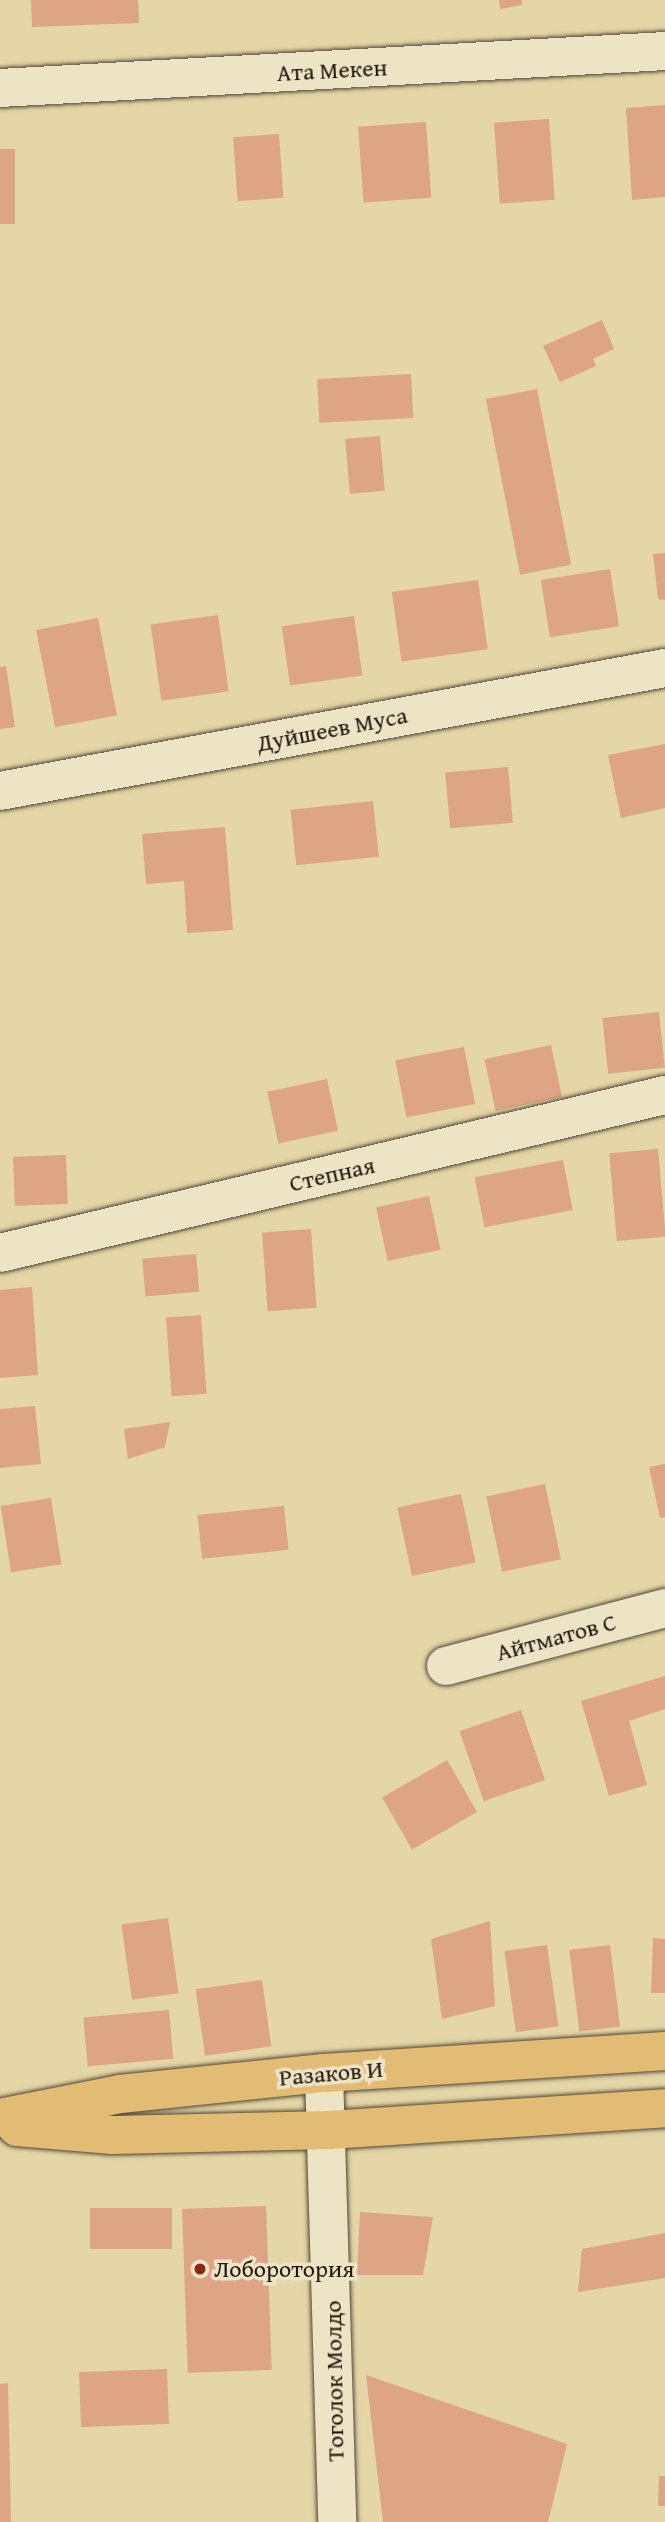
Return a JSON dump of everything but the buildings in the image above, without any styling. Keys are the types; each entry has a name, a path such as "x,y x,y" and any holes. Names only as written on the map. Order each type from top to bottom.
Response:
{"main road":[{"name":"Разаков И","path":"0,2118 120,2094 324,2073 665,2051"},
{"path":"0,2126 113,2135 329,2130 665,2108"}],"street":[{"name":"Ата Мекен","path":"0,88 665,51"},
{"name":"Дуйшеев Муса","path":"0,791 665,667"},
{"name":"Степная","path":"0,1253 665,1095"},
{"name":"Айтматов С","path":"446,1666 665,1608"},
{"name":"Тоголок Молдо","path":"324,2073 329,2130 337,2522"}],"place":[{"name":"Лоборотория","path":"200,2269"}]}
